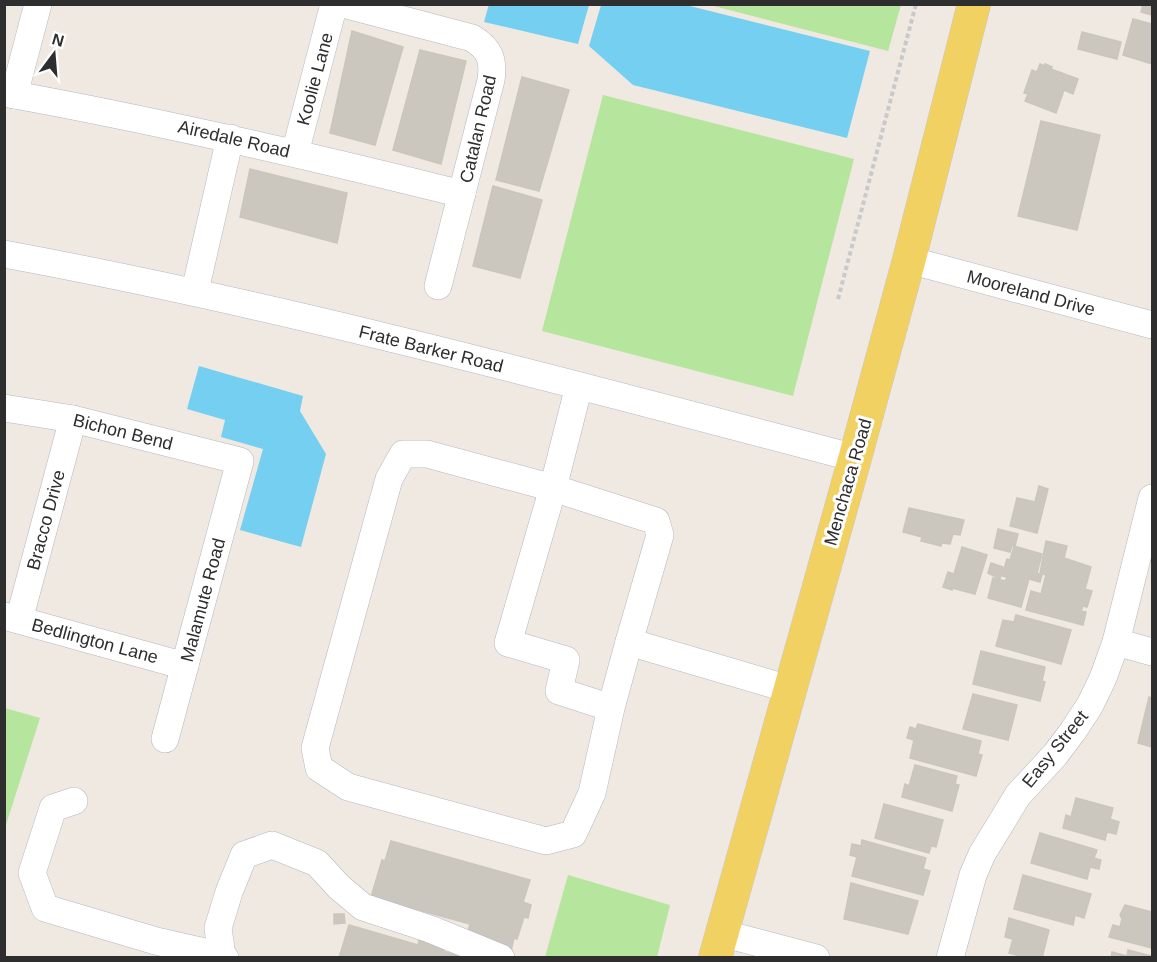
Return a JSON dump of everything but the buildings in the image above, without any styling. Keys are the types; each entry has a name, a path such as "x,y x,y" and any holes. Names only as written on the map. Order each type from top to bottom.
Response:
{"main road":[{"name":"Menchaca Road","path":"718,945 909,260 974,4"}],"street":[{"path":"9,94 38,4"},
{"name":"Koolie Lane","path":"295,153 334,4"},
{"name":"Catalan Road","path":"343,4 472,38 488,51 492,60 491,80 438,286"},
{"name":"Airedale Road","path":"9,94 146,119 462,194"},
{"path":"195,291 230,138"},
{"name":"Frate Barker Road","path":"4,254 195,291 311,318 855,458"},
{"name":"Mooreland Drive","path":"909,260 1152,325"},
{"path":"579,386 553,488 508,643 566,660 559,691 611,708"},
{"name":"Bichon Bend","path":"4,408 74,419 240,461"},
{"name":"Bracco Drive","path":"12,618 74,419"},
{"path":"427,453 553,488 656,521 660,535 629,642 611,708 592,794 573,834 546,841 348,787 319,768 315,748 389,479 403,454 427,453"},
{"name":"Malamute Road","path":"165,739 240,461"},
{"name":"Easy Street","path":"950,957 973,875 982,854 1017,795 1055,755 1090,705 1103,678 1116,642 1152,498"},
{"name":"Bedlington Lane","path":"12,618 185,666"},
{"path":"629,642 789,689"},
{"path":"1116,642 1152,652"},
{"path":"74,801 53,808 32,873 45,908 156,941 224,957 218,928 244,855 272,845 317,863 339,887 363,907 430,929 501,957"},
{"path":"718,945 816,957"}],"path":[{"path":"838,299 916,4"}],"green space":[{"path":"900,4 901,5 888,51 710,5"},
{"path":"603,95 854,159 793,396 542,331"},
{"path":"4,708 40,718 5,828"},
{"path":"568,875 670,905 657,957 545,957"}],"water":[{"path":"489,4 589,5 578,44 484,22"},
{"path":"682,4 870,51 847,138 633,85 589,46 601,5"},
{"path":"199,366 303,396 300,411 326,454 301,547 240,530 263,449 221,437 225,420 187,409"}]}
